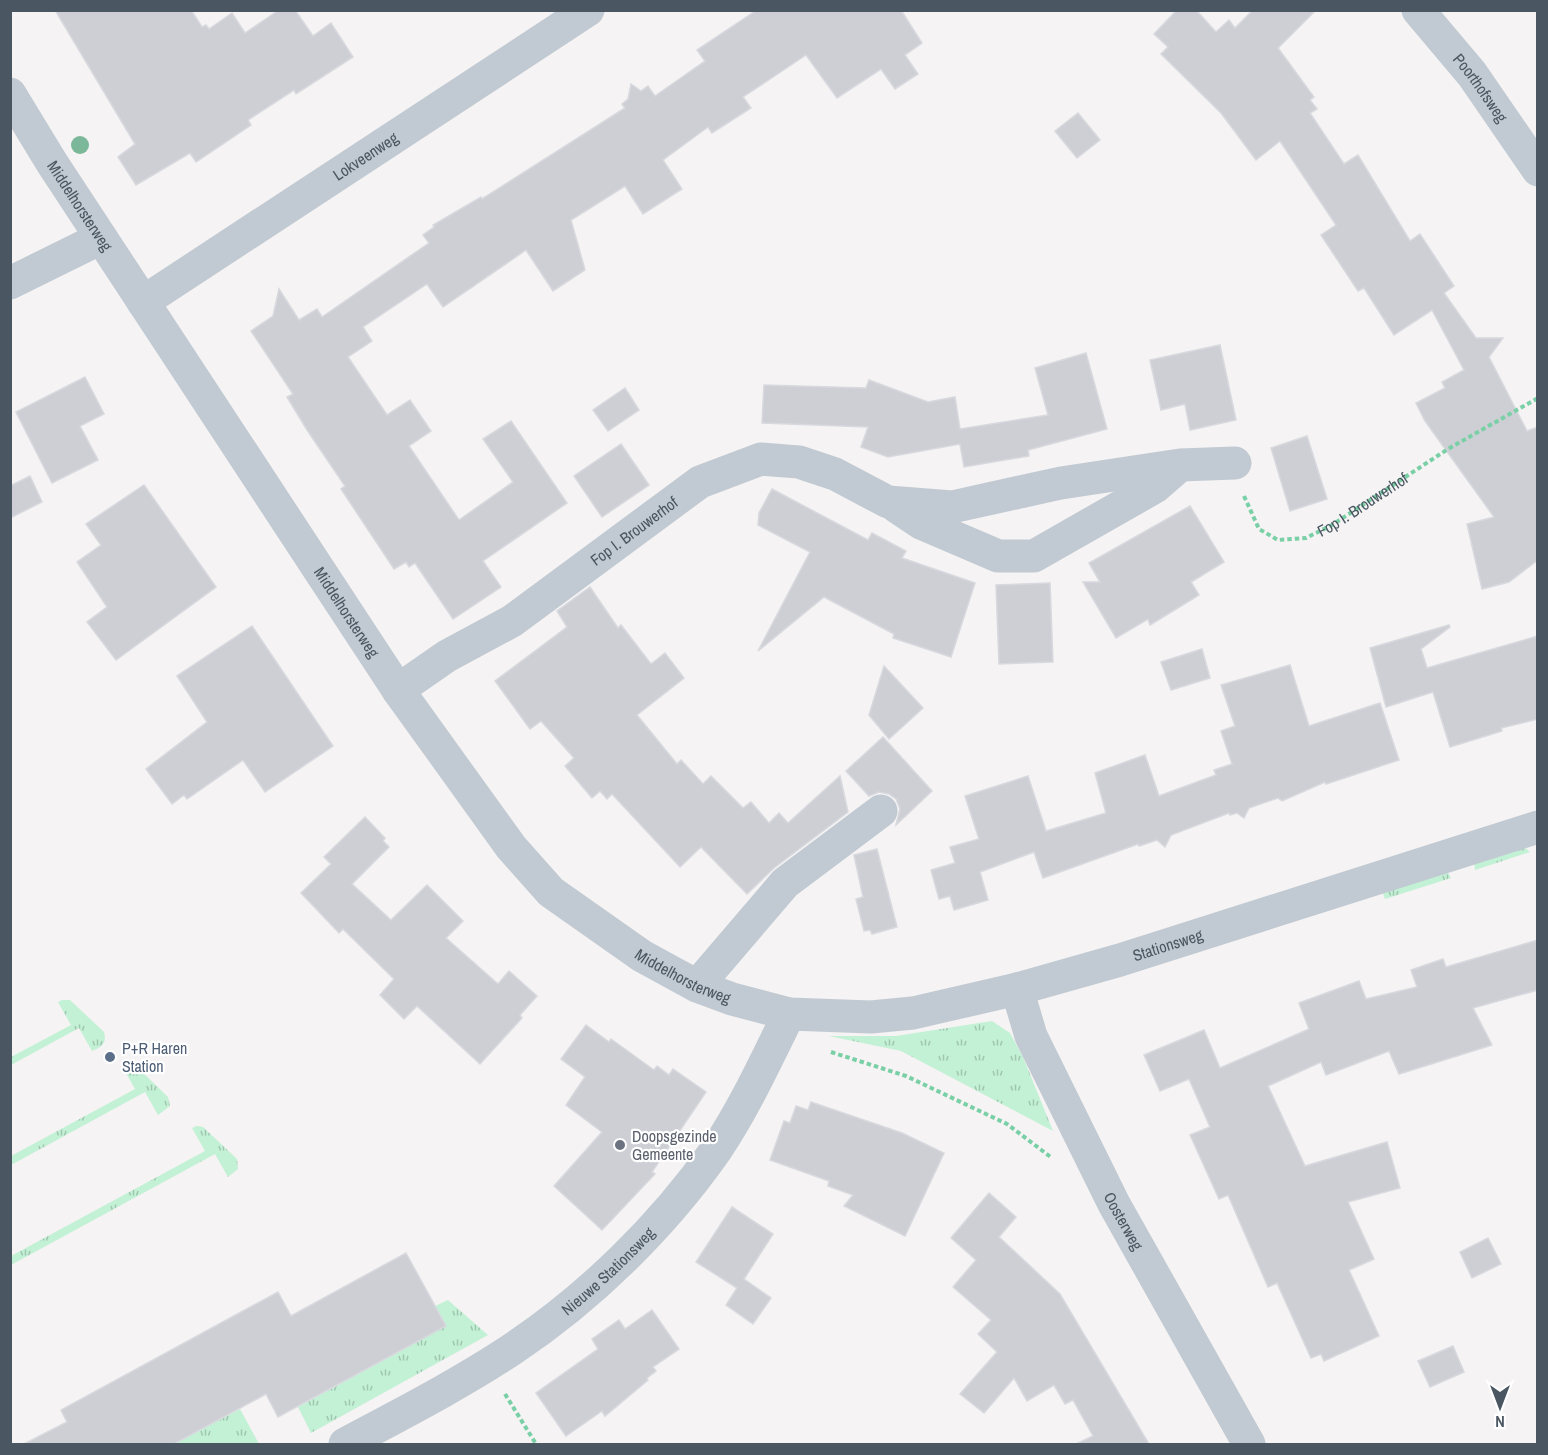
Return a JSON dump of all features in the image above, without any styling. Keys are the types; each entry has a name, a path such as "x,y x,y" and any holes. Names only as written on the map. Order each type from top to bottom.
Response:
{"street":[{"name":"Lokveenweg","path":"143,302 588,10"},
{"name":"Poorthofsweg","path":"1418,10 1472,74 1538,170"},
{"name":"Middelhorsterweg","path":"10,94 101,238 398,690 511,847 550,892 642,956 697,986 732,999 784,1024"},
{"path":"10,283 101,238"},
{"name":"Fop I. Brouwerhof","path":"398,690 447,656 512,621 700,482 727,469 761,459 799,462 835,474 888,502 921,523 998,556 1034,556 1155,487 1180,465"},
{"name":"Fop I. Brouwerhof","path":"888,502 952,507 1061,483 1180,465 1235,463"},
{"path":"1061,483 1074,492 1082,509 1081,531"},
{"path":"697,986 785,883 880,811"},
{"name":"Stationsweg","path":"784,1024 913,1013 1017,989 1120,960 1538,827"},
{"name":"Oosterweg","path":"1017,989 1031,1036 1099,1173 1249,1444"},
{"name":"Nieuwe Stationsweg","path":"345,1444 488,1365 573,1303 628,1253 682,1192 715,1150 744,1105 784,1024"}],"path":[{"name":"Fop I. Brouwerhof","path":"1235,463 1239,484 1259,529 1278,540 1306,538 1332,525 1410,472 1538,398"},
{"path":"784,1024 906,1076 1006,1124 1065,1168 1099,1173"},
{"path":"488,1365 536,1444"}],"green space":[{"path":"1523,846 1530,852 1475,870 1474,861"},
{"path":"1447,871 1451,878 1385,899 1382,891"},
{"path":"70,1000 104,1032 103,1044 92,1051 79,1028 11,1065 11,1057 71,1025 58,1002"},
{"path":"992,1021 1010,1033 1023,1057 1053,1131 901,1051 829,1036 896,1036"},
{"path":"135,1065 168,1097 170,1106 158,1115 145,1092 11,1165 11,1156 135,1089 122,1066"},
{"path":"203,1127 237,1159 238,1169 228,1177 215,1154 11,1265 11,1256 205,1151 192,1128"},
{"path":"448,1300 488,1335 311,1433 298,1407 446,1326 435,1306"},
{"path":"240,1409 259,1444 174,1444"}],"building":[{"path":"55,10 191,10 202,27 206,25 209,29 232,13 245,33 279,10 295,10 313,36 331,23 353,57 296,94 294,90 248,120 251,125 196,162 190,153 136,185 118,157 135,144"},
{"path":"757,10 901,10 922,43 905,55 918,74 895,89 881,69 837,98 806,55 743,97 751,108 712,133 708,127 663,160 682,189 643,214 625,186 571,220 585,270 553,291 526,250 443,307 427,284 363,327 372,341 348,357 387,415 410,400 431,431 409,446 459,520 513,482 483,439 511,421 567,503 483,561 501,587 453,619 415,563 409,567 406,562 394,569 341,489 345,486 287,397 293,394 251,331 273,316 279,289 299,320 317,309 322,317 429,243 423,235 434,227 433,225 481,197 482,199 625,108 622,104 628,99 631,84 641,91 648,86 655,96 705,61 697,50"},
{"path":"1177,10 1196,10 1216,32 1229,20 1235,28 1253,10 1316,10 1278,48 1314,97 1310,100 1317,109 1310,113 1344,164 1358,155 1410,241 1420,234 1454,286 1444,293 1476,338 1503,338 1489,357 1527,431 1538,427 1538,560 1509,582 1482,589 1467,524 1494,517 1425,421 1416,403 1445,388 1442,382 1464,370 1432,310 1394,335 1364,288 1358,291 1321,235 1336,225 1280,141 1256,160 1221,113 1161,54 1168,47 1154,34"},
{"path":"1078,113 1100,140 1077,158 1055,131"},
{"path":"1220,345 1236,420 1190,430 1185,404 1161,410 1150,360"},
{"path":"1086,353 1107,429 1028,450 1029,456 964,467 960,444 888,457 861,447 868,427 762,423 764,385 866,388 869,380 928,402 955,397 960,429 1048,415 1035,368"},
{"path":"85,377 104,414 80,426 98,460 52,483 16,412"},
{"path":"625,388 639,410 608,431 593,410"},
{"path":"1307,436 1327,499 1290,511 1271,448"},
{"path":"621,444 649,485 602,517 574,476"},
{"path":"30,476 42,502 10,518 10,486"},
{"path":"144,485 216,587 116,660 87,622 107,607 77,562 101,545 86,524"},
{"path":"772,489 868,540 872,533 906,551 902,558 975,583 951,657 893,638 894,634 824,597 758,651 810,552 758,525 759,513"},
{"path":"1190,506 1224,562 1191,582 1199,595 1150,625 1148,619 1116,638 1083,582 1100,582 1089,563"},
{"path":"1050,583 1053,662 999,664 996,585"},
{"path":"590,587 618,628 621,625 651,664 665,653 684,678 637,715 677,764 681,760 703,784 711,776 743,808 751,802 769,823 779,813 788,823 840,776 848,812 774,868 747,894 701,847 680,867 612,794 607,799 600,791 592,798 565,766 574,758 541,721 530,729 495,681 567,627 557,611"},
{"path":"1449,625 1450,627 1421,649 1427,668 1538,636 1538,719 1501,728 1502,731 1450,747 1433,692 1386,707 1370,648"},
{"path":"252,626 333,746 265,792 243,760 187,799 184,795 172,804 146,769 207,722 177,676"},
{"path":"1202,649 1210,678 1171,690 1161,662"},
{"path":"1290,665 1309,726 1380,703 1399,760 1326,784 1325,782 1282,801 1278,798 1249,808 1244,818 1237,813 1230,815 1229,813 1171,835 1165,847 1157,840 1139,846 1138,844 1043,878 1034,852 980,872 988,900 954,910 950,896 939,899 931,870 955,863 950,847 979,839 965,796 1028,776 1046,831 1106,813 1095,773 1145,755 1159,796 1216,775 1214,770 1232,764 1221,731 1235,726 1221,685"},
{"path":"884,666 923,708 889,739 869,715"},
{"path":"883,737 932,791 896,825 900,809 896,799 889,794 879,792 869,796 846,771"},
{"path":"365,817 385,838 383,841 389,847 352,884 391,920 427,885 463,921 446,938 498,984 509,971 537,996 520,1015 522,1018 480,1064 417,1006 404,1019 380,995 394,979 343,929 339,933 301,893 331,864 324,857"},
{"path":"877,849 897,927 872,934 870,930 864,931 856,899 863,897 854,855"},
{"path":"1538,940 1538,990 1473,1008 1492,1045 1399,1074 1389,1051 1326,1075 1321,1062 1268,1086 1305,1166 1387,1142 1400,1188 1348,1202 1374,1259 1349,1270 1379,1336 1324,1361 1321,1354 1311,1358 1277,1283 1268,1287 1228,1195 1219,1199 1190,1135 1210,1127 1189,1079 1160,1091 1144,1055 1204,1030 1220,1068 1309,1029 1299,1003 1359,981 1366,999 1417,987 1411,970 1443,959 1446,967"},
{"name":"Doopsgezinde Gemeente","path":"586,1025 609,1042 611,1039 654,1070 657,1066 669,1075 673,1069 706,1092 652,1172 655,1174 602,1230 554,1186 602,1132 566,1105 585,1077 561,1059"},
{"path":"811,1102 902,1133 944,1153 905,1236 844,1206 853,1195 828,1186 829,1181 770,1160 784,1121 790,1123 796,1106 808,1110"},
{"path":"989,1193 1016,1217 999,1237 1060,1294 1149,1444 1076,1444 1093,1436 1073,1400 1065,1404 1054,1385 1027,1401 1014,1378 984,1413 960,1394 997,1352 978,1334 991,1320 953,1287 976,1260 951,1238"},
{"path":"732,1207 773,1234 744,1279 771,1298 753,1324 726,1305 737,1288 696,1262"},
{"path":"1488,1238 1501,1264 1472,1278 1460,1252"},
{"path":"406,1253 446,1326 278,1417 266,1394 174,1444 24,1444 67,1422 61,1410 278,1292 291,1316"},
{"path":"652,1310 679,1349 653,1367 656,1371 647,1378 648,1380 605,1416 602,1411 566,1436 536,1393 598,1349 592,1339 619,1320 625,1329"},
{"path":"1453,1346 1464,1372 1430,1387 1418,1361"}],"place":[{"name":"P+R Haren Station","path":"110,1057"},
{"name":"Doopsgezinde Gemeente","path":"620,1145"}]}
